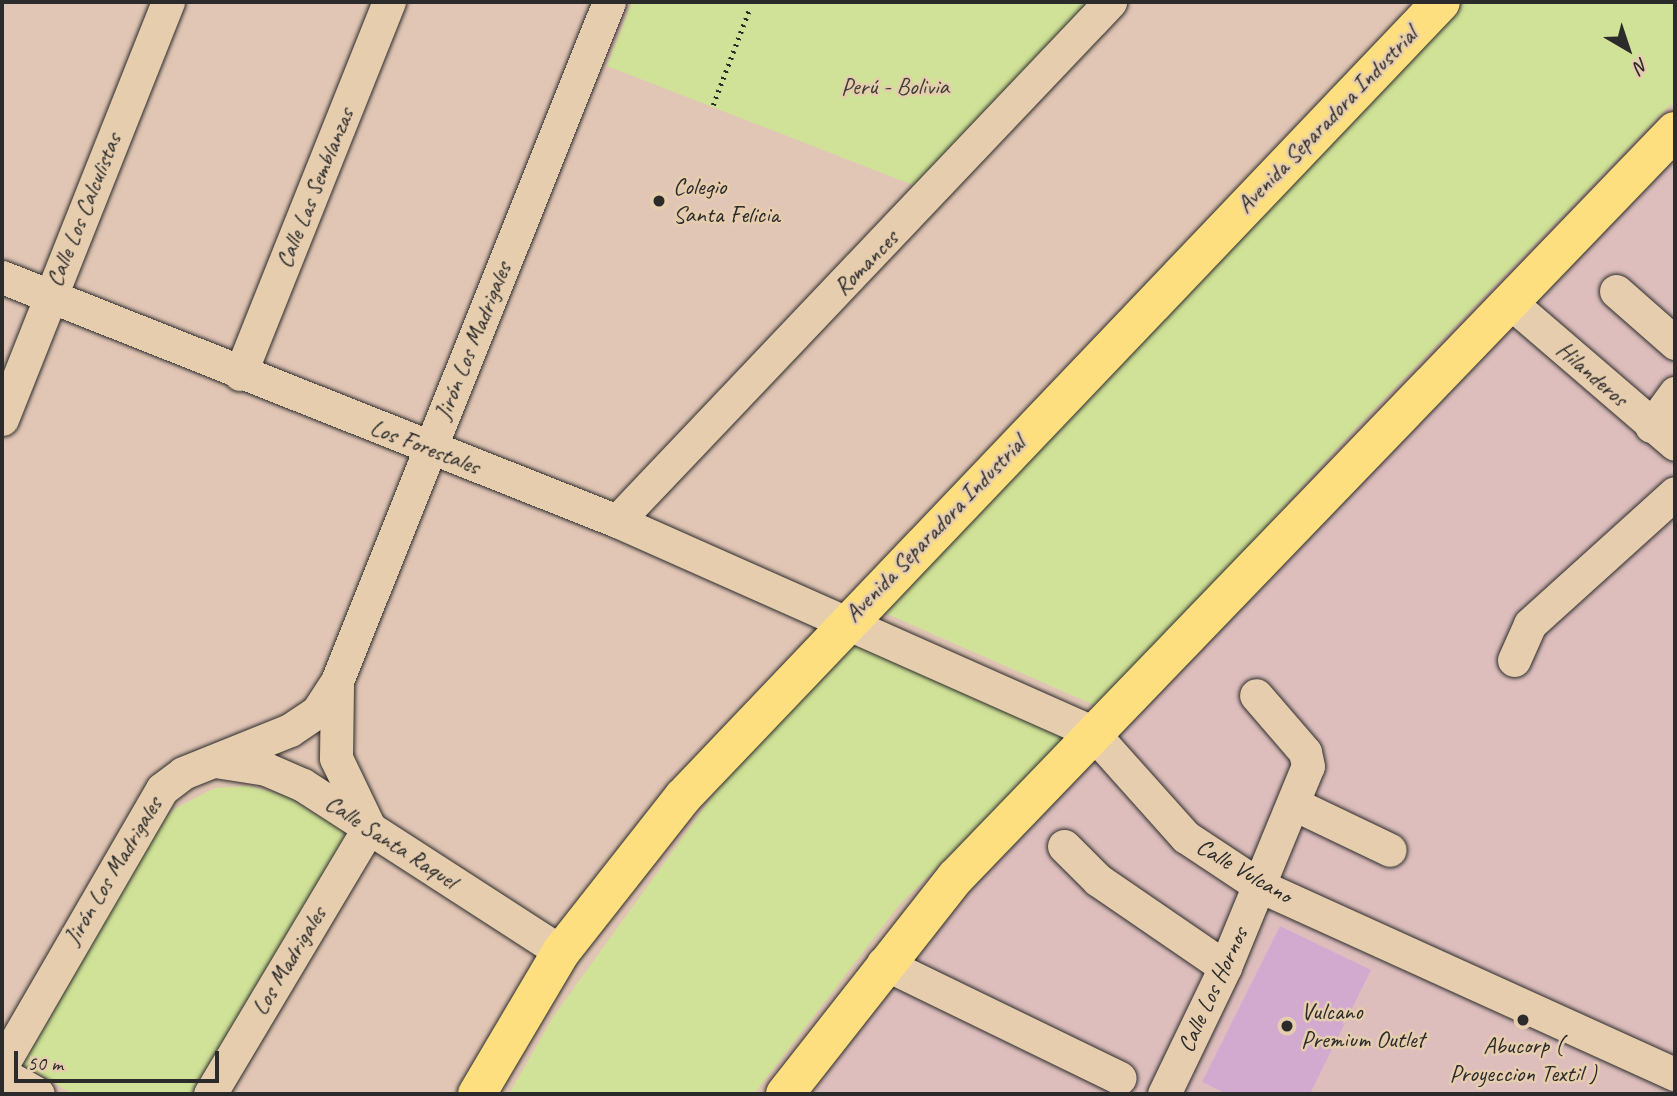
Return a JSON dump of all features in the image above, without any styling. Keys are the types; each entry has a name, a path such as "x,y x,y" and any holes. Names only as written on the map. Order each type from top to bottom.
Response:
{"main road":[{"name":"Avenida Separadora Industrial","path":"477,1094 561,952 682,797 847,621 1441,2"},
{"path":"785,1094 883,963 1092,732 1675,131"}],"street":[{"name":"Calle Los Calculistas","path":"2,419 168,2"},
{"name":"Calle Las Semblanzas","path":"240,374 389,2"},
{"name":"Jirón Los Madrigales","path":"2,1065 147,807 183,773 290,730 317,712 337,681 609,2"},
{"name":"Romances","path":"617,521 1110,2"},
{"name":"Los Forestales","path":"2,277 430,450 617,521 847,621"},
{"path":"1616,291 1675,343"},
{"name":"Hilanderos","path":"1511,303 1663,435"},
{"path":"1663,435 1675,393"},
{"path":"1514,660 1530,624 1675,493"},
{"name":"Calle Vulcano","path":"847,621 1092,732 1186,837 1260,886 1675,1074"},
{"name":"Jirón Los Madrigales","path":"337,681 336,758 369,827"},
{"name":"Calle Los Hornos","path":"1164,1094 1226,967 1308,766 1305,752 1256,695"},
{"name":"Calle Santa Raquel","path":"209,761 267,769 369,827 561,952"},
{"path":"1294,804 1391,850"},
{"name":"Los Madrigales","path":"210,1094 369,827"},
{"path":"1064,846 1098,880 1226,967"},
{"path":"883,963 1120,1078"},
{"path":"2,1074 38,1094"}],"path":[{"path":"713,105 749,10"}],"shaded area":[{"path":"1675,152 1675,1094 812,1094 946,911"}],"green space":[{"name":"Perú - Bolivia","path":"632,2 1097,2 918,187 607,66"},
{"path":"1464,2 1675,2 1675,100 1351,433 1101,708 883,612"},
{"path":"855,636 1072,734 900,904 754,1094 509,1094 553,1017 722,783"},
{"path":"249,786 286,796 348,834 192,1094 73,1094 23,1065 156,827 176,808 215,788"}],"building":[{"name":"Vulcano Premium Outlet","path":"1280,926 1371,970 1310,1094 1227,1094 1202,1082"}],"place":[{"name":"Colegio Santa Felicia","path":"659,201"},
{"name":"Abucorp ( Proyeccion Textil )","path":"1523,1020"},
{"name":"Vulcano Premium Outlet","path":"1287,1026"}]}
